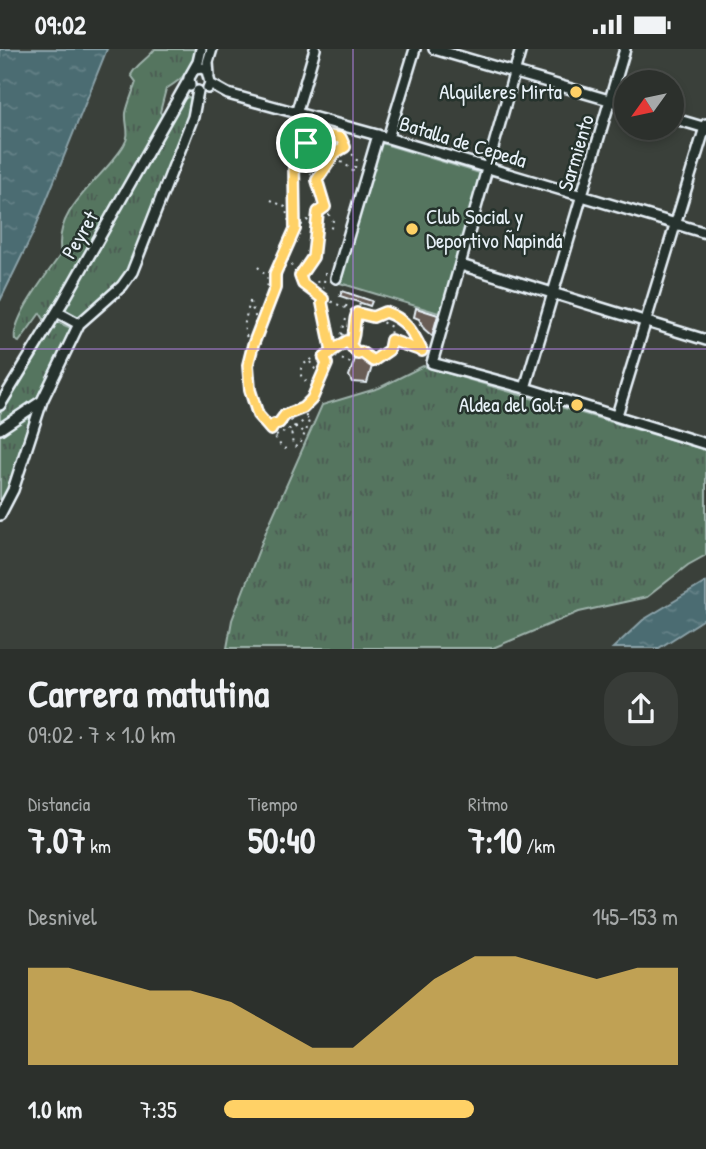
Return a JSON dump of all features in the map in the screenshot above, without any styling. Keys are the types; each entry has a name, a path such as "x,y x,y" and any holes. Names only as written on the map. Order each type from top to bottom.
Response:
{"street":[{"path":"201,49 188,81 190,86 198,91 203,91 210,81 208,62 212,49"},
{"path":"296,114 315,49"},
{"path":"336,278 415,49"},
{"path":"434,49 614,101"},
{"path":"521,49 432,363 617,415 706,444"},
{"name":"Sarmiento","path":"525,388 625,49"},
{"path":"194,69 202,68 210,81"},
{"name":"Peyret","path":"0,405 57,312 188,81"},
{"name":"Batalla de Cepeda","path":"210,81 228,94 296,114 309,121 383,136 706,233"},
{"path":"0,515 13,489 42,401 79,324 122,286 132,272 193,117 198,91"},
{"path":"617,415 706,127 684,121"},
{"path":"461,265 706,340"},
{"path":"57,312 79,324"},
{"path":"0,429 42,401"}],"path":[{"path":"289,451 281,446 258,415 248,379 249,355 294,241 295,159 306,143 323,135 341,138 356,159 354,172 344,163 329,163"},
{"path":"317,180 335,153 345,147"},
{"path":"295,159 317,180 325,207 333,221 330,231"},
{"path":"271,199 285,207 292,233"},
{"path":"275,288 277,269 292,233 325,207"},
{"path":"300,276 313,257 318,212"},
{"path":"289,240 294,241"},
{"path":"283,255 309,290 323,299 373,317 391,327 389,350 373,361 361,352 358,354"},
{"path":"258,267 267,277 268,294 272,297"},
{"path":"277,269 282,271"},
{"path":"325,273 322,303 332,351"},
{"path":"302,282 309,284 323,281"},
{"path":"345,308 348,299"},
{"path":"253,344 244,336 250,301 256,316 256,338"},
{"path":"324,358 346,341 352,341 360,303"},
{"path":"373,317 385,312 395,315 412,329 422,351 391,340"},
{"path":"341,336 346,319 350,316 355,323"},
{"path":"341,336 355,323"},
{"path":"412,329 420,324"},
{"path":"341,336 358,354"},
{"path":"329,354 353,364 358,354"},
{"path":"271,430 285,415 303,408 312,399 321,381 327,364 320,355 300,369 302,379 313,383 321,381"},
{"path":"310,361 315,369 324,373"},
{"path":"285,415 286,428 290,429 294,447 306,432 308,417 303,408"},
{"path":"274,435 281,435 308,417"},
{"path":"264,420 277,423 293,421 295,427 306,432"}],"green space":[{"path":"155,49 195,49 192,63 186,73 166,89 160,112 164,118 45,321 40,313 19,342 15,340 15,331 24,309 61,254 60,238 64,222 72,208 115,158 126,141 126,113 136,82 131,75"},
{"path":"188,97 194,99 192,109 126,273 112,290 78,319 63,311 180,101"},
{"name":"Club Social y Deportivo Ñapindá","path":"381,143 483,174 442,314 340,283"},
{"path":"55,321 71,328 35,402 0,427 0,414 36,358"},
{"path":"423,366 706,450 706,555 688,565 647,597 579,612 493,648 227,648 232,620 267,529 322,405 379,388"},
{"path":"35,412 11,488 0,510 0,434"}],"water":[{"path":"0,49 107,49 34,231 0,301"},
{"path":"706,582 706,618 659,648 613,648 643,620"}],"building":[{"path":"342,291 372,301 370,306 340,296"},
{"path":"416,308 438,315 432,336 424,329 419,319 414,317"},
{"path":"360,353 373,363 367,383 352,382 349,376 356,356"}],"place":[{"name":"Alquileres Mirta","path":"576,92"},
{"name":"Club Social y Deportivo Ñapindá","path":"412,229"},
{"name":"Aldea del Golf","path":"577,405"}],"route":[{"path":"306,143 294,163 295,229 275,274 275,288 249,355 250,390 258,415 271,430 285,415 303,408 316,394 327,364 324,358 344,341 347,341 352,341 357,313 373,317 385,312 395,315 410,327 422,351 391,340 389,350 373,361 361,352 358,354 347,341 344,341 332,351 323,299 303,284 300,276 313,257 318,212 325,207 321,201 317,180 335,153 345,147 341,138 334,136 323,135 306,143"}]}
